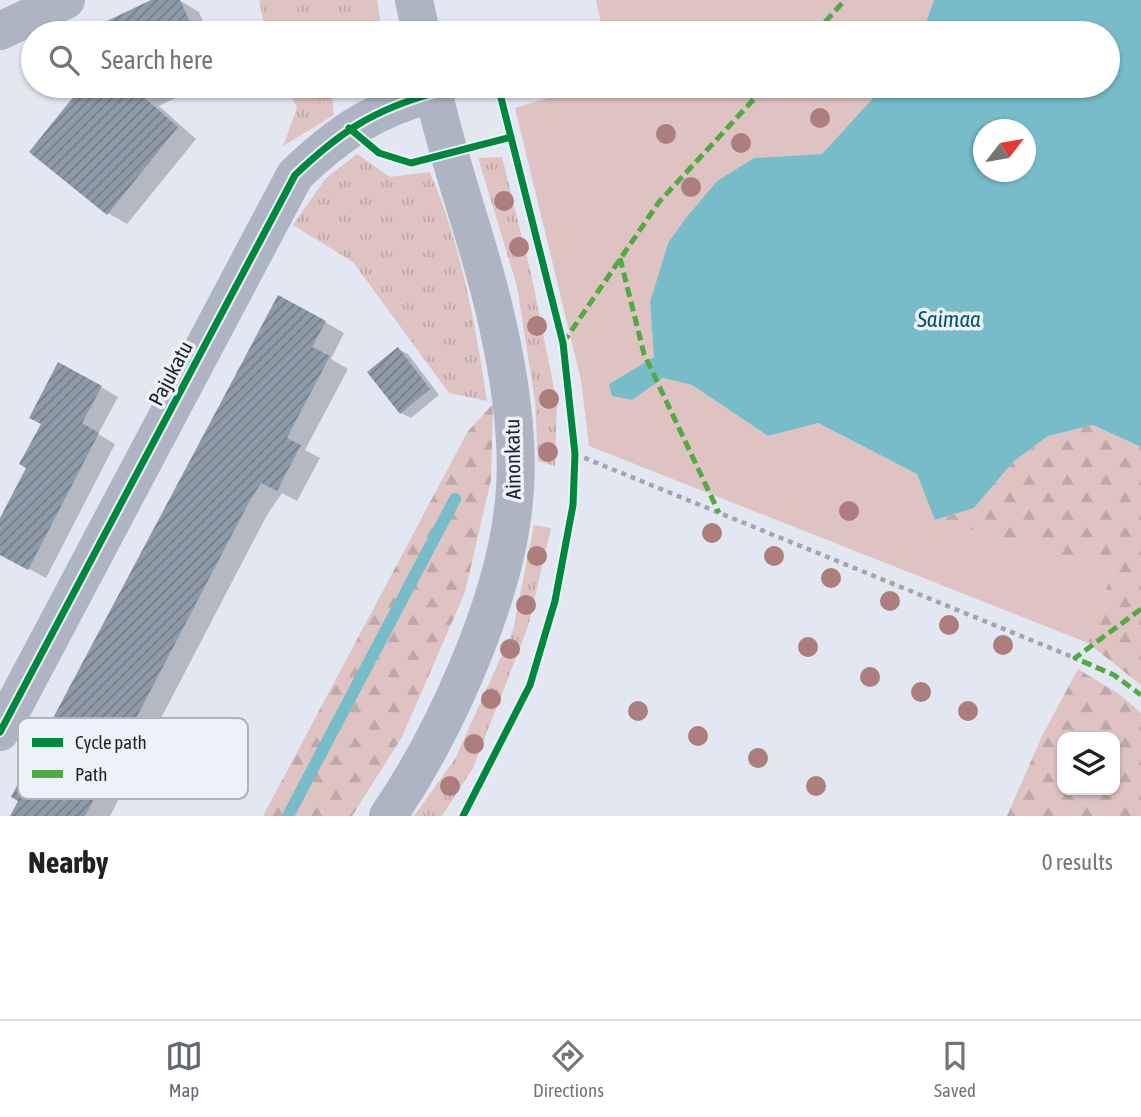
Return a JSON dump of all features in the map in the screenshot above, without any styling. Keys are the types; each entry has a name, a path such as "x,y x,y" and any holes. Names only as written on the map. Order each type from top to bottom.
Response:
{"street":[{"path":"21,21 66,0"},
{"path":"414,0 418,21"},
{"path":"0,31 21,21"},
{"name":"Pajukatu","path":"0,732 295,175 349,128 413,98"},
{"name":"Ainonkatu","path":"388,816 438,728 471,656 496,587 513,510 510,388 498,324 435,98"}],"path":[{"path":"574,442 575,467"},
{"path":"575,454 1075,658"}],"green space":[{"path":"259,0 377,0 380,19 380,21 263,21"},
{"path":"596,0 934,0 926,21 600,21"},
{"path":"292,98 332,98 334,115 283,146 297,108"},
{"path":"548,98 873,98 822,154 754,158 717,181 668,243 650,302 654,357 609,384 632,400 663,378 692,385 768,436 818,423 917,474 936,520 1113,569 1088,643 589,446 581,380 515,108"},
{"path":"357,154 390,177 430,172 450,227 466,284 487,401 449,393 353,262 293,225 325,179"},
{"path":"502,157 532,278 557,403 555,466 538,461 535,401 517,286 478,158"},
{"path":"493,404 491,480 465,592 402,737 352,816 263,816 468,431"},
{"path":"1093,425 1141,447 1141,685 1088,643 1113,569 935,520 974,508 1013,462 1048,436"},
{"path":"534,525 551,528 528,627 473,768 442,816 414,816 455,759 513,630"},
{"path":"1078,669 1119,694 1141,713 1141,816 1007,816 1042,736"}],"water":[{"name":"Saimaa","path":"934,0 1141,0 1141,447 1093,425 1048,436 1013,462 974,508 935,520 917,474 818,423 768,436 692,385 663,378 632,400 612,396 609,384 654,357 650,302 668,243 717,181 754,158 822,154 873,98 1120,98 1120,21 926,21"}],"building":[{"path":"151,0 180,0 190,21 107,21"},
{"path":"72,98 145,98 178,127 107,215 29,152"},
{"path":"278,295 326,321 312,347 330,356 287,438 301,445 277,491 261,483 248,504 136,718 53,718"},
{"path":"398,347 430,389 400,414 367,372"},
{"path":"58,362 102,386 82,423 99,433 28,570 0,555 0,518 26,468 19,464 41,424 29,418"},
{"path":"18,784 18,799 94,799 85,816 10,816 18,801 11,797"}],"waterway":[{"path":"288,816 455,499"}],"marked path":[{"path":"826,21 845,0"},
{"path":"563,343 659,202 755,98"},
{"path":"620,258 644,354 719,513"},
{"path":"1141,609 1075,658 1114,675 1141,695"}],"cycle path":[{"path":"0,732 295,175 327,146 358,124 418,98"},
{"path":"463,816 530,685 555,601 573,505 575,454 563,343 501,98"},
{"path":"349,128 379,153 411,163 511,137"}]}
